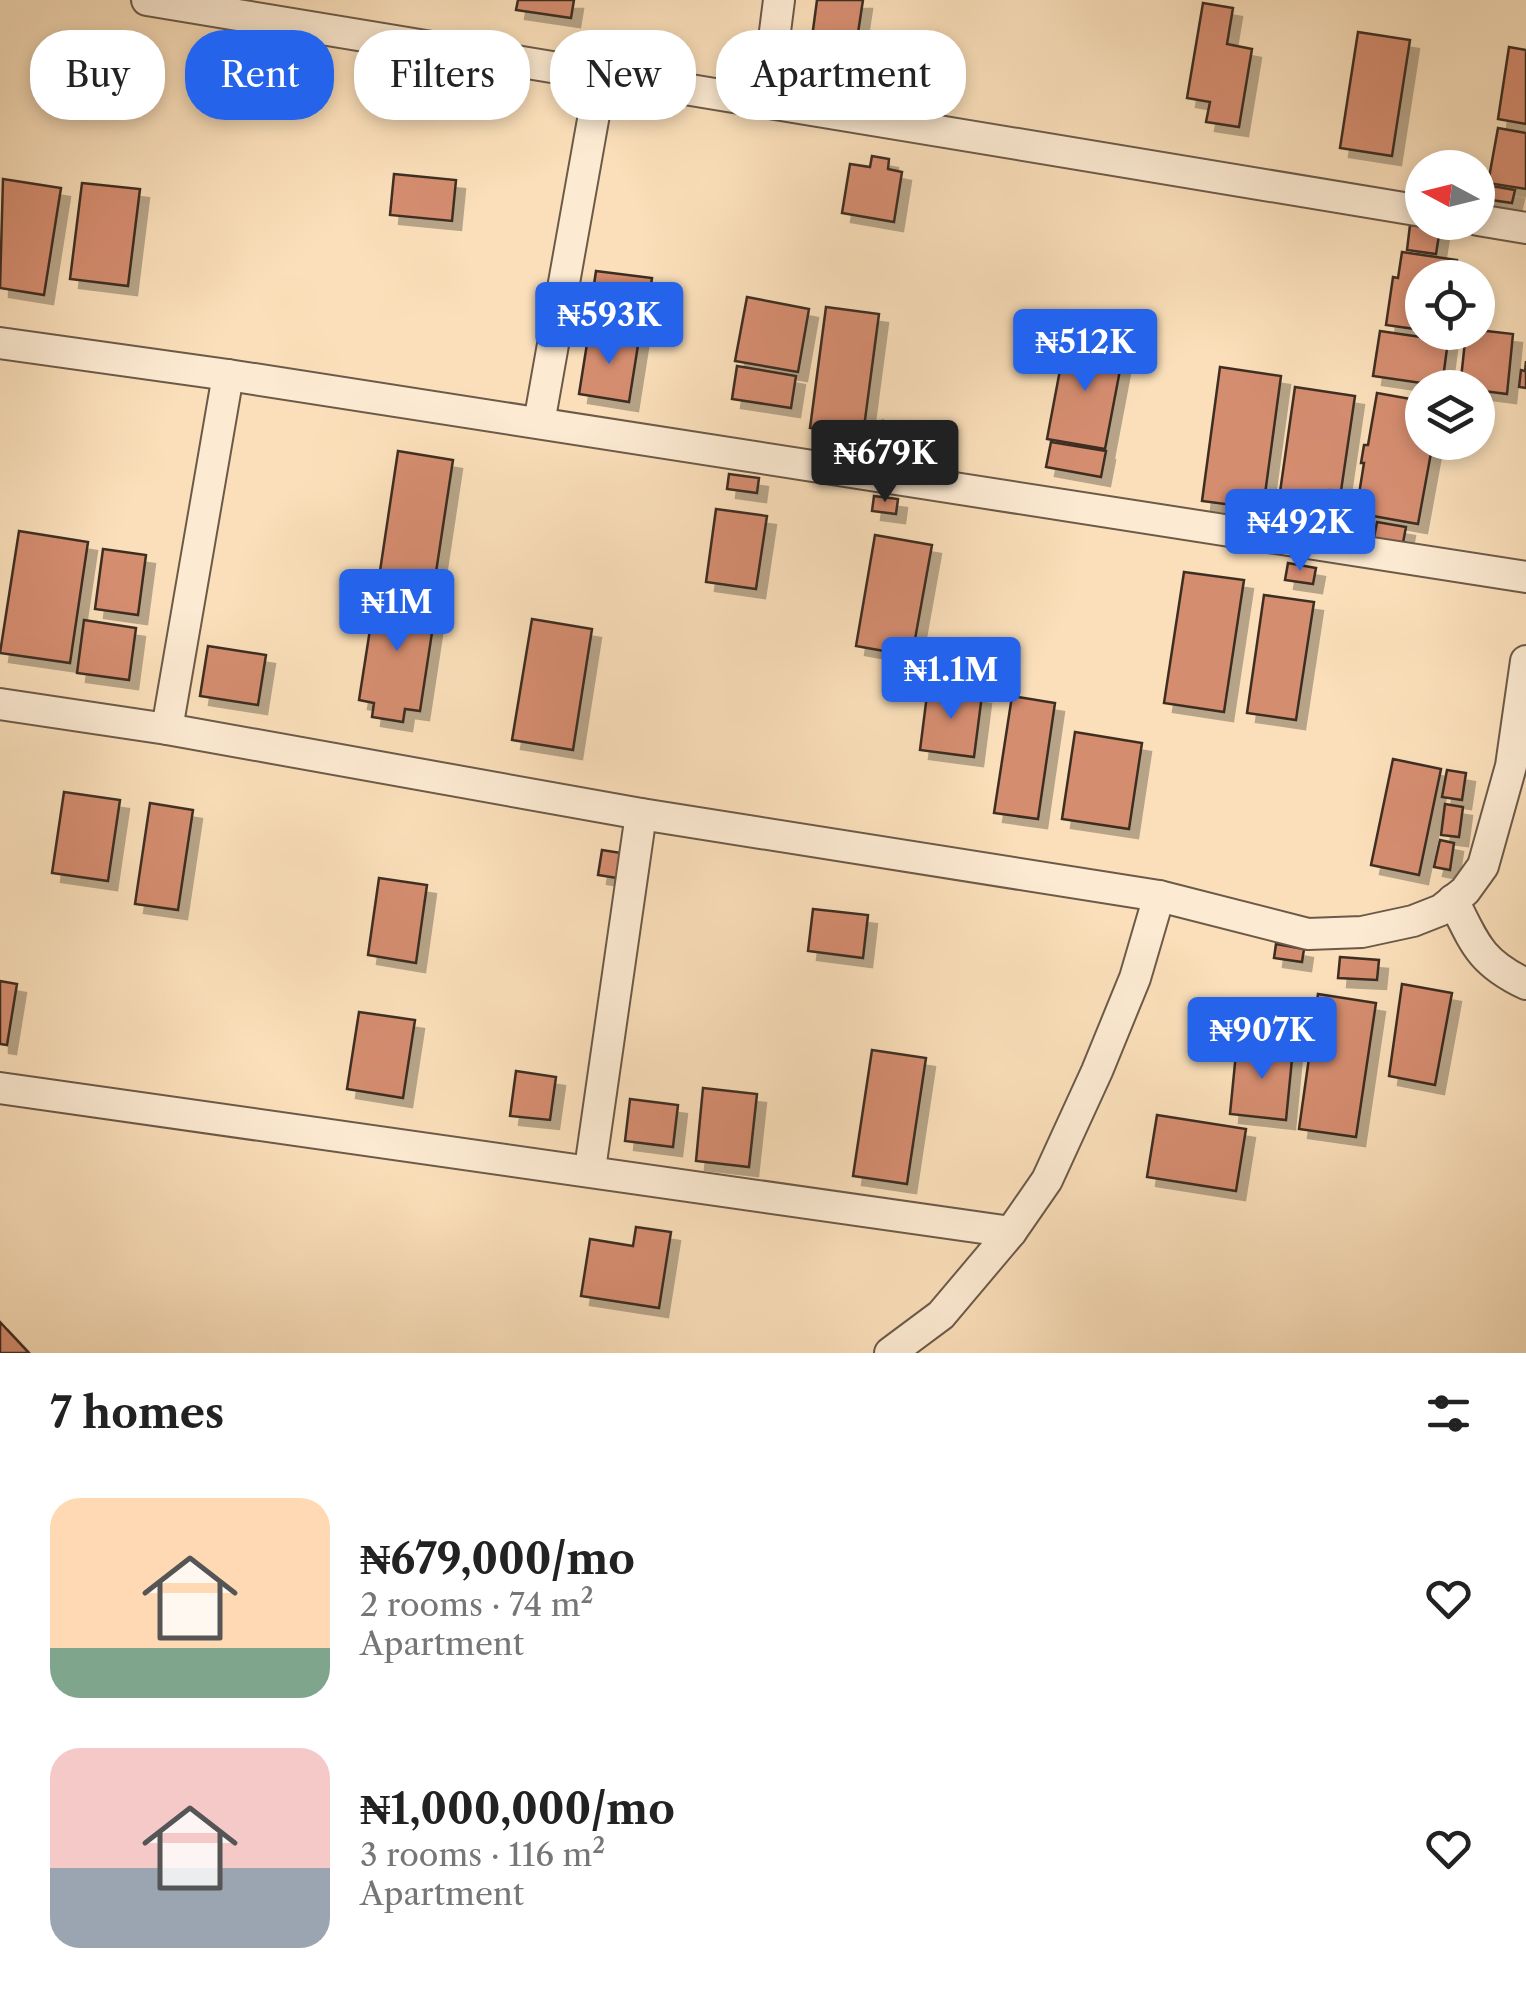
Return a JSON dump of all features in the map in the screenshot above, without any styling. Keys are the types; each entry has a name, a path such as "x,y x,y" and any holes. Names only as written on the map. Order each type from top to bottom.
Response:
{"street":[{"path":"146,0 550,66"},
{"path":"775,30 779,0"},
{"path":"539,423 594,120"},
{"path":"874,120 1405,208"},
{"path":"1495,223 1526,228"},
{"path":"0,343 228,375 1526,578"},
{"path":"168,729 228,375"},
{"path":"0,704 168,729 641,814 1159,896 1308,934 1362,932 1412,921 1441,910 1465,891 1483,866 1511,766 1526,661"},
{"path":"590,1170 641,814"},
{"path":"890,1353 942,1315 1011,1232 1047,1180 1135,978 1159,896"},
{"path":"1453,900 1478,952 1502,972 1526,984"},
{"path":"0,1088 1011,1232"}],"building":[{"path":"518,0 574,0 571,18 516,10"},
{"path":"817,0 863,0 858,30 813,30"},
{"path":"1203,3 1233,8 1227,44 1252,49 1239,127 1206,122 1210,102 1187,98"},
{"path":"1358,32 1410,40 1392,156 1340,148"},
{"path":"1509,47 1526,50 1526,124 1498,119"},
{"path":"1498,128 1526,133 1526,189 1495,184"},
{"path":"872,156 889,159 888,169 902,172 894,222 842,213 850,164 870,167"},
{"path":"394,174 456,180 452,221 390,215"},
{"path":"3,179 61,188 44,295 0,288"},
{"path":"82,183 140,189 128,286 70,279"},
{"path":"1495,187 1515,190 1512,203 1495,201"},
{"path":"1408,240 1438,240 1436,254 1407,250"},
{"path":"1402,252 1457,260 1405,260 1405,328 1386,325 1393,277 1398,278"},
{"path":"596,271 652,278 644,333 588,325"},
{"path":"747,297 809,309 798,372 735,361"},
{"path":"826,307 879,314 863,435 810,428"},
{"path":"589,331 639,339 629,402 579,394"},
{"path":"1380,331 1405,335 1405,350 1447,350 1444,370 1405,370 1405,381 1373,376"},
{"path":"1495,332 1513,334 1507,394 1495,392 1495,370 1462,370 1464,350 1495,350"},
{"path":"1066,338 1124,349 1105,449 1047,439"},
{"path":"1526,361 1526,388 1519,387"},
{"path":"737,366 796,376 791,408 732,399"},
{"path":"1220,367 1281,376 1263,509 1202,501"},
{"path":"1295,387 1355,396 1341,491 1330,490 1329,500 1280,492"},
{"path":"1377,393 1405,398 1405,460 1430,460 1418,524 1356,513 1364,445 1368,445"},
{"path":"883,421 898,424 893,459 878,457"},
{"path":"1051,442 1106,451 1101,477 1046,467"},
{"path":"398,451 453,460 435,579 380,571"},
{"path":"729,474 759,478 757,493 727,489"},
{"path":"874,496 898,499 896,514 872,511"},
{"path":"1335,502 1353,505 1348,540 1330,538"},
{"path":"716,509 767,516 756,589 706,582"},
{"path":"1377,522 1406,527 1402,548 1373,543"},
{"path":"19,531 88,542 70,663 0,653"},
{"path":"875,535 932,545 912,656 856,646"},
{"path":"103,549 146,555 138,615 95,609"},
{"path":"1288,563 1316,568 1313,584 1285,580"},
{"path":"1184,572 1244,580 1224,712 1164,703"},
{"path":"376,591 437,600 420,711 405,709 403,722 372,717 374,703 359,700"},
{"path":"1264,595 1314,602 1296,720 1247,713"},
{"path":"532,619 592,629 573,750 512,740"},
{"path":"84,620 136,628 129,680 77,673"},
{"path":"208,646 266,655 258,705 200,696"},
{"path":"928,687 982,695 974,757 920,750"},
{"path":"1012,696 1055,703 1038,819 994,813"},
{"path":"1075,732 1142,743 1129,829 1062,819"},
{"path":"1393,759 1441,769 1419,875 1371,865"},
{"path":"1447,770 1466,773 1462,800 1442,797"},
{"path":"64,792 120,800 108,881 52,873"},
{"path":"150,803 193,810 178,910 135,904"},
{"path":"1445,804 1463,807 1459,837 1441,835"},
{"path":"1440,840 1454,843 1450,870 1434,867"},
{"path":"602,850 621,853 617,878 598,875"},
{"path":"379,878 427,885 416,963 368,955"},
{"path":"813,909 868,915 863,958 808,951"},
{"path":"1276,944 1304,949 1302,962 1274,958"},
{"path":"1340,957 1379,960 1377,980 1338,978"},
{"path":"0,981 17,984 7,1045 0,1044"},
{"path":"1402,984 1452,993 1435,1085 1389,1076"},
{"path":"1318,994 1376,1003 1356,1137 1299,1129"},
{"path":"359,1012 415,1020 403,1098 347,1089"},
{"path":"1237,1043 1293,1049 1286,1120 1230,1114"},
{"path":"872,1050 926,1058 907,1184 853,1176"},
{"path":"516,1071 556,1077 550,1120 510,1116"},
{"path":"703,1088 757,1094 749,1167 696,1161"},
{"path":"630,1099 678,1105 673,1147 625,1141"},
{"path":"1157,1115 1246,1129 1236,1191 1147,1177"},
{"path":"636,1227 671,1232 659,1308 581,1296 590,1239 633,1246"},
{"path":"0,1322 29,1353 0,1353"}]}
